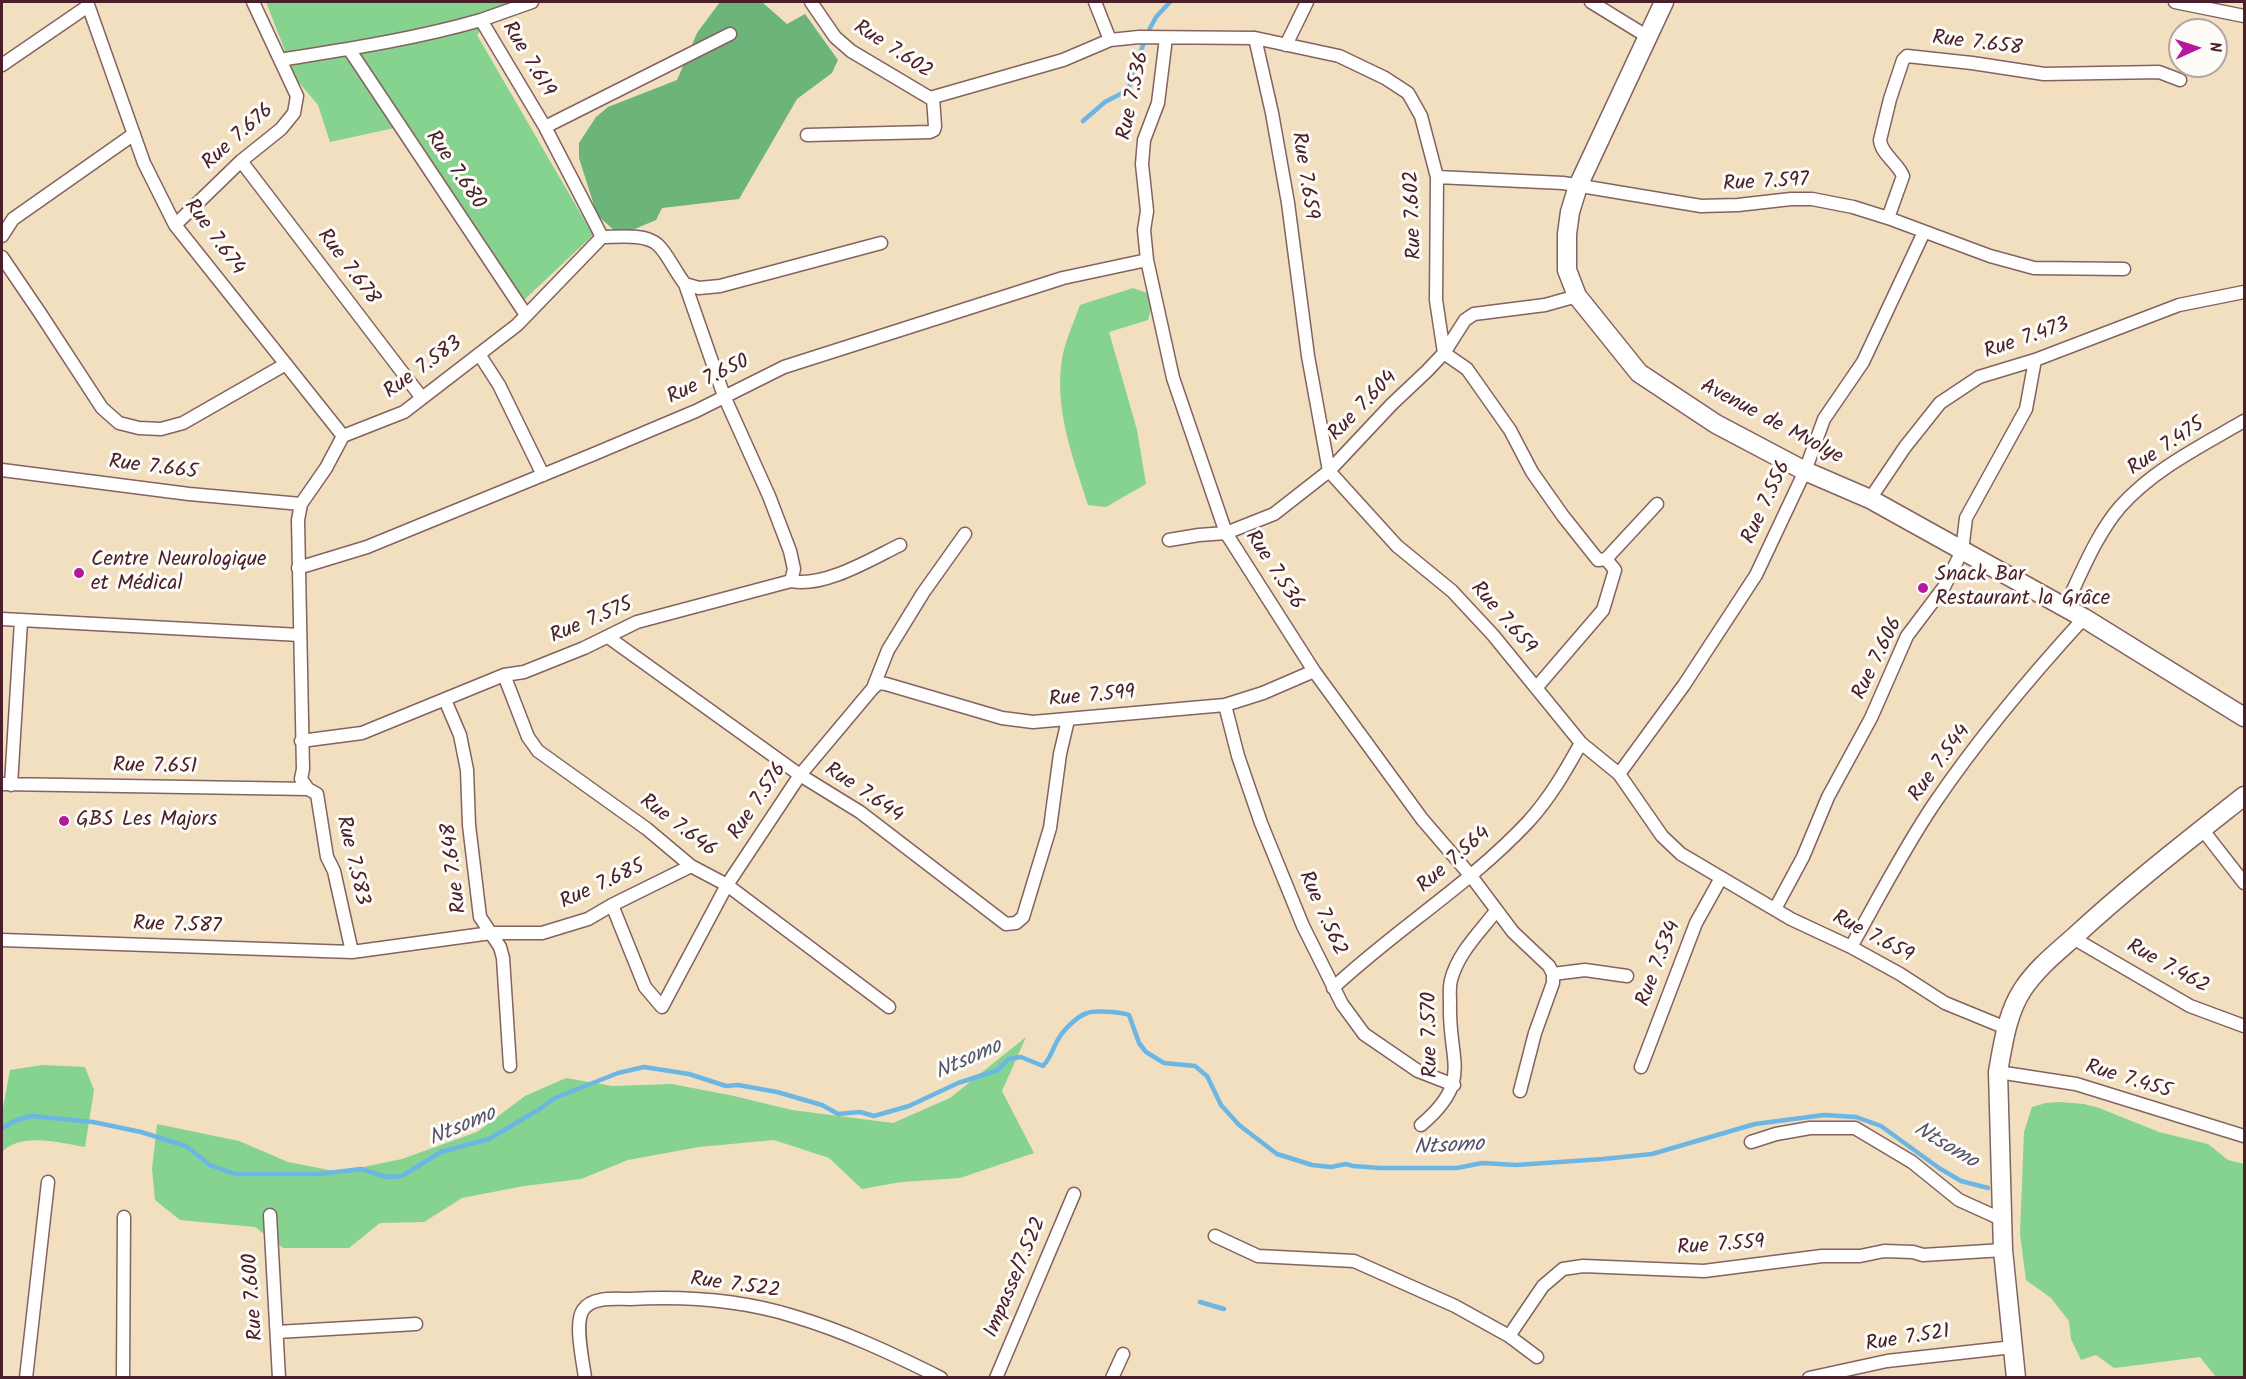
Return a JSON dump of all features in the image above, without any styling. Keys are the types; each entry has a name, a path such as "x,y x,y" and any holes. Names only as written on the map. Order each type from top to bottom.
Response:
{"street":[{"name":"Rue 7.676","path":"175,225 241,161 280,129 294,113 297,96 253,2"},
{"path":"481,21 532,2"},
{"name":"Rue 7.602","path":"812,2 835,37 851,51 916,91 933,98 1063,60 1110,40 1139,37 1255,39 1339,56 1385,78 1408,93 1421,116 1437,177 1436,300 1444,352"},
{"path":"1095,2 1110,40"},
{"path":"1286,45 1307,2"},
{"path":"1591,2 1648,37"},
{"name":"Avenue de Mvolye","path":"1664,2 1578,186 1570,212 1567,234 1567,270 1577,296 1639,373 1716,424 1805,471 1870,499 2065,607 2244,717"},
{"path":"2175,2 2244,16"},
{"path":"2,64 88,4"},
{"name":"Rue 7.674","path":"88,4 144,163 175,225 343,436"},
{"name":"Rue 7.619","path":"280,60 430,34 481,21 545,127 602,237"},
{"path":"545,127 730,34"},
{"name":"Rue 7.536","path":"1166,38 1158,104 1144,140 1142,164 1147,211 1144,230 1147,260 1173,378 1226,533 1314,671 1422,819 1471,876 1513,932 1549,966 1553,974"},
{"name":"Rue 7.659","path":"1255,39 1272,113 1288,203 1308,356 1329,471 1397,546 1452,591 1493,635 1581,743 1619,774 1662,836 1681,854 1791,920 1851,947 1900,974 1945,1003 2006,1028"},
{"name":"Rue 7.680","path":"349,49 526,315"},
{"name":"Rue 7.658","path":"1888,218 1903,176 1881,146 1880,140 1890,99 1903,60 1907,56 2044,74 2159,72 2180,80"},
{"path":"807,135 930,132 935,126 933,98"},
{"path":"2,236 13,219 134,134"},
{"name":"Rue 7.678","path":"241,161 422,398"},
{"name":"Rue 7.597","path":"1437,177 1563,183 1701,206 1812,199 1853,207 1990,256 2034,268 2124,269"},
{"name":"Rue 7.556","path":"1619,774 1684,685 1756,575 1805,471 1824,419 1863,362 1924,232"},
{"path":"602,237 646,239 657,244 675,272 686,284 724,396 769,496 790,551 794,569 791,581"},
{"name":"Rue 7.583","path":"352,952 334,872 327,857 317,794 308,789 301,779 298,520 301,504 326,468 343,436 404,412 517,326 602,237"},
{"path":"686,284 699,288 720,286 881,243"},
{"path":"2,257 102,408 119,423 139,428 161,429 183,423 286,364"},
{"name":"Rue 7.650","path":"298,568 367,547 543,475 696,411 764,376 795,364 1063,278 1147,260"},
{"name":"Rue 7.473","path":"1870,499 1905,447 1940,403 1979,377 2035,360 2179,305 2244,292"},
{"name":"Rue 7.604","path":"1169,540 1226,533 1274,514 1329,471 1444,352 1465,320 1474,314 1545,305 1577,296"},
{"path":"1444,352 1467,369 1510,430 1532,472 1563,516 1599,560 1606,559 1658,504"},
{"path":"479,354 499,385 543,475"},
{"name":"Rue 7.606","path":"1775,909 1803,857 1828,796 1871,718 1907,636 1944,587 1962,551 1966,518 2026,409 2035,360"},
{"name":"Rue 7.475","path":"2065,607 2094,548 2120,508 2148,479 2244,421"},
{"name":"Rue 7.665","path":"2,470 189,494 301,504"},
{"name":"Rue 7.576","path":"612,905 645,987 662,1007 727,885 800,775 873,688 888,650 923,593 965,534"},
{"name":"Rue 7.575","path":"301,741 362,733 504,675 524,672 608,637 637,622 791,581 803,584 828,578 900,545"},
{"path":"1536,688 1603,610 1615,570 1606,559"},
{"name":"Rue 7.544","path":"1851,947 1893,871 1934,804 1975,747 2050,655 2084,618"},
{"path":"2,620 300,635"},
{"path":"6,784 21,621"},
{"name":"Rue 7.644","path":"608,637 800,775 860,812 1006,924 1016,923 1023,917 1041,860 1050,828 1060,754 1068,720"},
{"name":"Rue 7.599","path":"873,688 879,683 886,684 1002,718 1033,722 1225,705 1263,693 1314,671"},
{"name":"Rue 7.646","path":"504,675 528,737 538,751 647,829 691,866 727,885 889,1007"},
{"name":"Rue 7.648","path":"445,700 460,735 467,770 470,825 480,917 504,958 510,1066"},
{"name":"Rue 7.562","path":"1225,705 1238,756 1261,823 1303,926 1342,1004 1364,1034 1418,1071 1454,1085"},
{"name":"Rue 7.564","path":"1333,988 1362,961 1471,876 1528,821 1561,779 1581,743"},
{"name":"Rue 7.651","path":"6,784 308,789"},
{"path":"2016,1377 2001,1219 1998,1072 2012,1009 2022,990 2037,971 2110,904 2244,796"},
{"path":"2202,829 2244,883"},
{"name":"Rue 7.685","path":"352,952 491,933 542,933 588,919 691,866"},
{"name":"Rue 7.534","path":"1641,1067 1696,923 1721,878"},
{"name":"Rue 7.570","path":"1421,1125 1438,1110 1454,1085 1455,1068 1449,1014 1450,983 1458,959 1496,911"},
{"name":"Rue 7.462","path":"2073,938 2190,1006 2244,1026"},
{"name":"Rue 7.587","path":"2,940 352,952"},
{"path":"1520,1091 1535,1033 1553,983 1553,974 1585,970 1627,976"},
{"name":"Rue 7.455","path":"1998,1072 2076,1084 2244,1136"},
{"path":"1751,1142 1776,1134 1810,1128 1855,1128 1912,1162 1959,1200 2001,1219"},
{"path":"26,1377 48,1182"},
{"name":"Impasse/7.522","path":"996,1377 1074,1194"},
{"name":"Rue 7.600","path":"270,1215 279,1377"},
{"path":"123,1377 124,1216"},
{"path":"1215,1236 1258,1256 1354,1261 1455,1306 1509,1336 1537,1357"},
{"name":"Rue 7.559","path":"1509,1336 1543,1286 1563,1269 1583,1266 1704,1271 1821,1256 1860,1256 1884,1251 1913,1252 1923,1255 2003,1250"},
{"name":"Rue 7.522","path":"585,1377 579,1322 582,1311 599,1300 661,1297 728,1302 793,1316 853,1337 940,1377"},
{"path":"277,1332 416,1324"},
{"name":"Rue 7.521","path":"1809,1377 1887,1361 2013,1347"},
{"path":"1112,1377 1123,1354"}],"green space":[{"path":"266,2 510,2 498,7 477,35 593,235 524,300 408,125 330,142 318,105 296,79"},
{"path":"720,2 762,2 787,24 805,14 838,60 832,73 797,99 739,199 662,208 656,220 630,231 616,232 597,215 579,158 579,143 596,117 608,107 677,80 697,33"},
{"path":"1133,288 1147,293 1151,309 1148,320 1109,332 1137,430 1146,484 1106,507 1088,505 1066,433 1063,415 1060,378 1063,352 1080,305"},
{"path":"1026,1037 1002,1091 1034,1153 960,1178 901,1182 862,1189 829,1158 774,1140 699,1147 628,1160 581,1179 524,1186 462,1198 424,1222 380,1223 349,1248 283,1248 255,1227 180,1220 155,1200 152,1169 157,1124 239,1141 288,1162 339,1172 402,1159 477,1132 525,1096 566,1078 612,1086 672,1084 792,1110 893,1123 950,1098"},
{"path":"42,1065 85,1067 94,1090 85,1147 42,1140 20,1142 2,1152 2,1109 10,1070"},
{"path":"2060,1102 2099,1108 2159,1132 2208,1144 2228,1160 2244,1164 2244,1377 2216,1377 2200,1357 2114,1368 2096,1355 2081,1360 2071,1339 2069,1321 2051,1298 2026,1280 2020,1234 2024,1132 2032,1107"}],"waterway":[{"path":"1148,32 1156,17 1170,2"},
{"path":"1083,121 1105,102 1128,90 1145,39"},
{"name":"Ntsomo","path":"2,1128 31,1116 93,1122 141,1132 186,1146 210,1165 235,1174 319,1174 361,1169 386,1177 402,1176 441,1152 489,1139 555,1098 618,1073 644,1067 689,1074 726,1086 738,1085 777,1092 822,1105 838,1114 860,1112 874,1116 909,1106 958,1083 998,1070 1009,1059 1021,1057 1043,1066 1061,1034 1072,1023 1087,1013 1102,1012 1129,1015 1139,1043 1146,1052 1164,1063 1195,1066 1207,1076 1221,1105 1239,1125 1277,1154 1312,1165 1457,1168 1482,1163 1516,1165 1603,1159 1652,1154 1755,1124 1824,1115 1856,1117 1881,1126 1961,1181 1988,1188"},
{"path":"1200,1302 1224,1309"}],"place":[{"name":"Centre Neurologique et Médical","path":"79,573"},
{"name":"Snack Bar Restaurant la Grâce","path":"1923,588"},
{"name":"GBS Les Majors","path":"64,821"}]}
